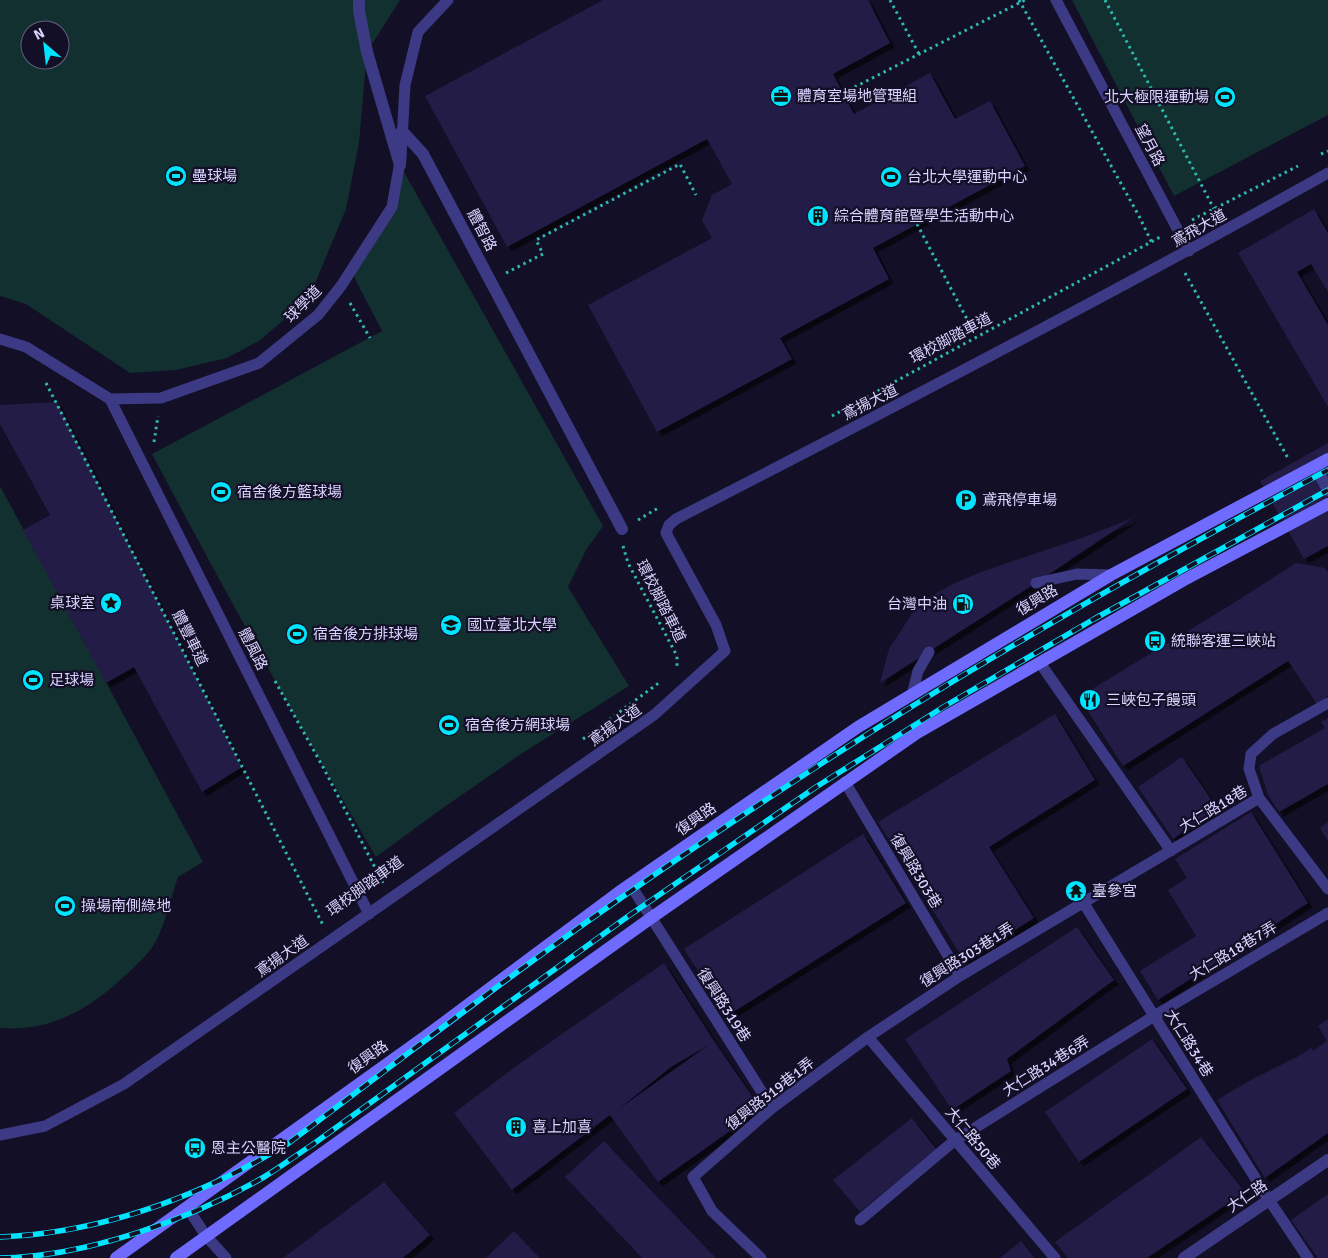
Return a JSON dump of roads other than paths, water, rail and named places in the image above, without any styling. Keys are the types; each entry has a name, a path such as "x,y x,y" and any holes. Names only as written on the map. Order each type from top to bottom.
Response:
{"main road":[{"name":"復興路","path":"116,1258 426,1036 630,884 858,727 1111,575 1328,460"},
{"path":"176,1258 651,918 917,733 1184,580 1328,504"}],"street":[{"path":"359,0 359,11 367,52 400,165"},
{"name":"體智路","path":"402,132 423,154 622,529"},
{"path":"1315,466 1328,490"},
{"name":"大仁路","path":"1184,1258 1328,1160"}],"lane":[{"name":"球學道","path":"110,399 161,398 259,363 318,315 341,286 392,207 400,165 405,85 418,32 448,0"},
{"name":"望月路","path":"1056,0 1189,251"},
{"name":"鳶飛大道","path":"1083,307 1189,251 1328,173"},
{"name":"鳶揚大道","path":"0,1136 45,1126 124,1084 654,716 725,651 716,626 666,533 669,525 676,519 1083,307"},
{"path":"0,339 26,348 110,399"},
{"name":"體風路","path":"110,399 369,914"},
{"path":"1036,583 1076,574 1111,575"},
{"path":"912,695 918,671 929,652"},
{"path":"1040,663 1171,852"},
{"path":"1259,798 1249,769 1251,754 1273,734 1328,703"},
{"name":"復興路303巷","path":"845,782 960,976"},
{"name":"大仁路18巷","path":"1084,902 1259,798 1328,888"},
{"name":"復興路319巷","path":"630,884 772,1108"},
{"name":"復興路303巷1弄","path":"868,1037 960,976 1084,902"},
{"name":"大仁路34巷","path":"1084,902 1268,1200 1308,1258"},
{"name":"大仁路18巷7弄","path":"1154,1016 1328,913"},
{"name":"大仁路34巷6弄","path":"860,1220 954,1141 1154,1016"},
{"name":"復興路319巷1弄","path":"761,1258 712,1211 693,1177 772,1108 868,1037"},
{"name":"大仁路50巷","path":"868,1037 954,1141 1055,1258"},
{"path":"187,1207 206,1236 226,1258"}],"railway":[{"path":"0,1237 38,1234 75,1228 112,1220 148,1209 219,1181 286,1145 488,993 587,922 810,771 937,691 1066,615 1196,541 1328,470"},
{"path":"0,1258 67,1251 137,1233 204,1207 264,1177 312,1145 627,917 816,787 945,706 1094,619 1328,490"}],"place":[{"name":"體育室場地管理組","path":"781,96"},
{"name":"北大極限運動場","path":"1225,97"},
{"name":"壘球場","path":"176,176"},
{"name":"台北大學運動中心","path":"891,177"},
{"name":"綜合體育館暨學生活動中心","path":"818,216"},
{"name":"宿舍後方籃球場","path":"221,492"},
{"name":"鳶飛停車場","path":"966,500"},
{"name":"桌球室","path":"111,603"},
{"name":"台灣中油","path":"963,604"},
{"name":"國立臺北大學","path":"451,625"},
{"name":"宿舍後方排球場","path":"297,634"},
{"name":"統聯客運三峽站","path":"1155,641"},
{"name":"足球場","path":"33,680"},
{"name":"三峽包子饅頭","path":"1090,700"},
{"name":"宿舍後方網球場","path":"449,725"},
{"name":"臺參宮","path":"1076,891"},
{"name":"操場南側綠地","path":"65,906"},
{"name":"喜上加喜","path":"516,1127"},
{"name":"恩主公醫院","path":"195,1148"}]}
